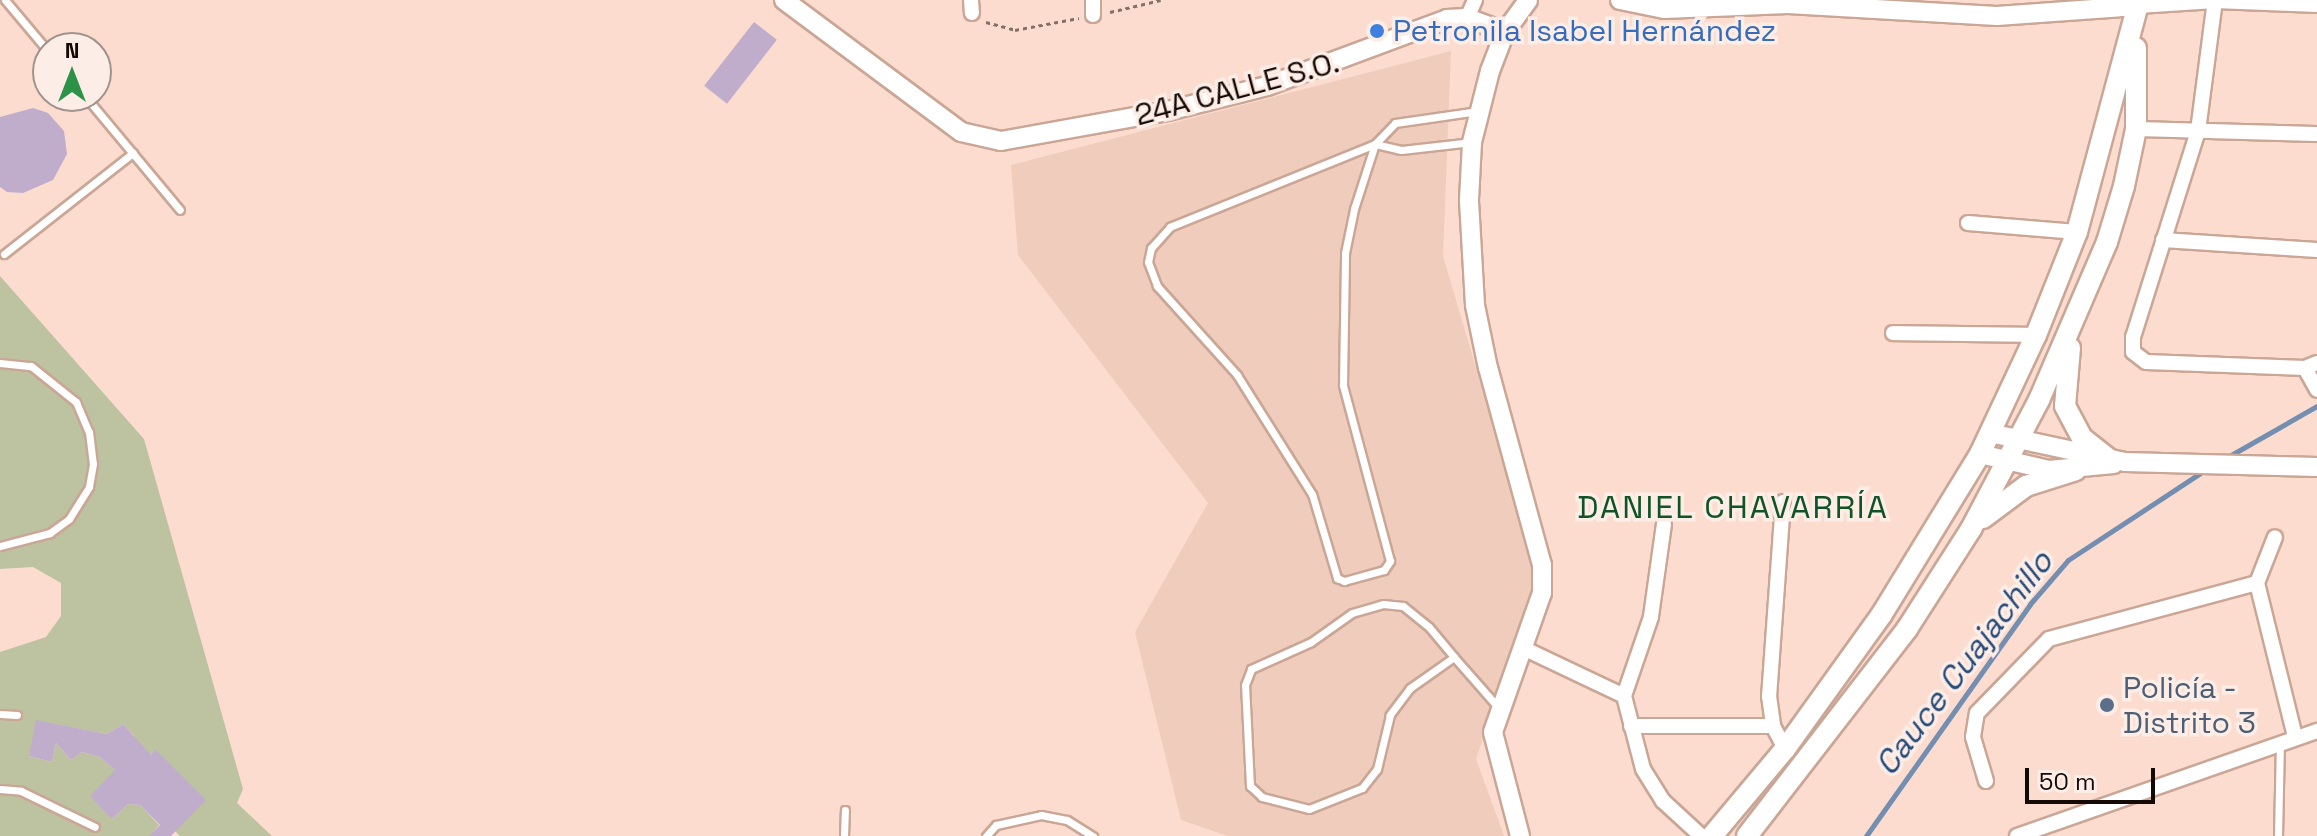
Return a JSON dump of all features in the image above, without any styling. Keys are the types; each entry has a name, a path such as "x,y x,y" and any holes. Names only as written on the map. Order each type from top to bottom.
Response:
{"main road":[{"path":"1712,836 1785,749 1922,553 1980,454 2036,335 2077,232 2134,31 2138,3"},
{"path":"1747,836 1907,629 1971,529 2008,463 2073,324 2107,242 2136,129 2134,31"},
{"path":"2073,324 2065,406 2082,438 2116,460"},
{"path":"1971,529 2026,486 2076,470"}],"street":[{"name":"24A CALLE S.O.","path":"784,0 961,132 1001,141 1168,111 1267,86 1344,61 1423,25 1467,18"},
{"path":"1475,0 1467,18 1505,32"},
{"path":"1620,0 1664,9 1788,4 1997,16 2138,3 2215,1 2317,5"},
{"path":"1520,836 1496,760 1493,732 1498,707 1542,593 1542,565 1475,305 1469,243 1472,142 1478,111 1505,32 1525,1"},
{"path":"2215,1 2198,131 2133,337 2133,352 2146,362 2311,366 2317,390"},
{"path":"2136,129 2317,134"},
{"path":"1968,223 2077,232"},
{"path":"2163,240 2317,250"},
{"path":"1893,333 2036,335"},
{"path":"1990,433 2018,442 2116,460 2317,467"},
{"path":"1980,454 2008,463 2076,470 2116,460"},
{"path":"1783,502 1771,654 1773,726 1785,749"},
{"path":"1664,524 1651,617 1624,696 1643,769 1663,801 1701,836"},
{"path":"2275,537 2257,583 2288,739"},
{"path":"1986,781 1973,737 1977,713 2049,639 2257,583"},
{"path":"1523,648 1624,696"},
{"path":"1631,726 1773,726"},
{"path":"2017,836 2317,731"}],"lane":[{"path":"5,0 32,32"},
{"path":"1375,144 1345,253 1341,349 1356,440 1390,561 1384,570 1344,581 1337,578 1320,509 1297,469 1237,375 1157,286 1148,262 1155,239 1170,227 1375,144 1395,123 1478,111"},
{"path":"98,112 180,210"},
{"path":"1375,144 1401,150 1472,142"},
{"path":"4,254 133,153"},
{"path":"0,363 31,366 76,402 89,432 93,464 89,487 69,519 50,533 0,546"},
{"path":"1454,657 1410,688 1390,715 1377,769 1362,788 1309,809 1262,797 1250,786 1245,685 1251,669 1311,642 1352,613 1383,604 1403,606 1454,657 1498,707"},
{"path":"0,714 17,715"},
{"path":"2278,836 2288,739"},
{"path":"0,789 21,791 95,827"},
{"path":"844,836 845,810"},
{"path":"986,836 996,825 1041,815 1067,820 1093,836"}],"path":[{"path":"972,7 995,27 1015,30 1093,8 1161,0"}],"shaded area":[{"path":"1451,51 1443,256 1538,578 1476,759 1504,836 1228,836 1181,820 1135,632 1208,503 1018,255 1011,165"}],"green space":[{"path":"0,276 144,439 243,789 237,803 272,836 180,836 169,825 155,750 147,759 128,743 134,736 123,724 107,734 39,721 29,756 52,762 56,743 71,760 82,752 100,757 115,770 112,819 128,804 140,805 159,825 150,836 0,836 0,652 46,637 61,616 61,583 33,567 0,569"}],"building":[{"path":"754,22 777,40 727,104 704,86"},
{"path":"32,108 32,112 48,113 64,131 67,154 53,180 23,193 7,192 0,187 0,117"},
{"path":"36,720 107,734 123,724 151,755 155,749 206,800 171,836 149,836 160,825 140,805 128,804 112,819 90,796 115,770 100,757 82,752 71,760 56,743 52,762 29,756"}],"waterway":[{"name":"Cauce Cuajachillo","path":"2224,459 2317,406"},
{"name":"Cauce Cuajachillo","path":"1866,836 2030,604 2068,560 2205,470"}],"place":[{"name":"Petronila Isabel Hernández","path":"1377,31"},
{"name":"Policía - Distrito 3","path":"2107,705"}],"district":[{"name":"DANIEL CHAVARRÍA","path":"1733,507"}]}
